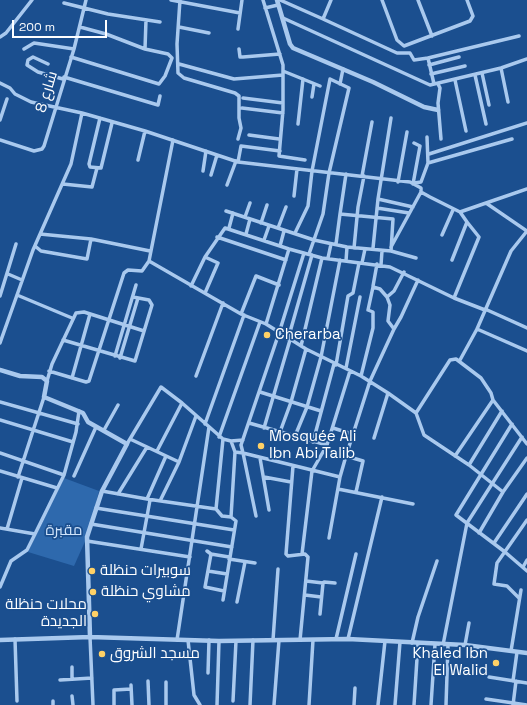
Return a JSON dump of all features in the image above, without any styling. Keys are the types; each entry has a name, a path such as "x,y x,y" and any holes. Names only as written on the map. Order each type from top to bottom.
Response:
{"street":[{"path":"0,37 6,34 32,0"},
{"name":"شارع 8","path":"0,140 34,151 42,149 74,48 86,0"},
{"path":"172,0 240,13"},
{"path":"238,29 242,0"},
{"path":"263,0 280,54 283,73 283,113 279,156 305,160"},
{"path":"323,19 331,0"},
{"path":"382,0 397,40 402,45 406,46 470,21 472,16 467,0"},
{"path":"418,0 432,36"},
{"path":"180,1 177,44 179,64 178,73 180,76 235,93 239,96 239,118 241,128 238,139"},
{"path":"265,8 278,2 323,19 398,52 410,53 414,60 519,36"},
{"path":"278,2 290,44 293,48 404,96 424,107 438,110"},
{"path":"64,3 160,22"},
{"path":"283,18 430,85 475,75 527,59"},
{"path":"145,49 146,20"},
{"path":"71,57 155,83 161,83 172,58 168,54 145,49 106,34 80,27"},
{"path":"179,27 209,33"},
{"path":"24,49 34,43 74,48"},
{"path":"398,52 402,45"},
{"path":"239,49 240,57 243,58 280,54"},
{"path":"48,64 33,57 28,60 27,65 38,72 158,105 160,96"},
{"path":"429,65 459,57"},
{"path":"428,58 431,74 436,84 440,88 438,124 441,139"},
{"path":"179,64 234,79 283,73 320,86"},
{"path":"431,74 465,66"},
{"path":"501,68 508,102"},
{"path":"340,84 344,69"},
{"path":"482,73 489,105"},
{"path":"475,75 486,124"},
{"path":"298,124 303,79"},
{"path":"264,428 274,397 314,240 323,214 329,173 348,88 330,79 312,171 308,206 295,234"},
{"path":"455,80 466,131"},
{"path":"0,83 10,88 15,94 31,102 82,113 112,123 145,131 237,162 380,178 418,184 421,182 428,163 429,154 427,137"},
{"path":"312,97 314,84"},
{"path":"243,98 283,103"},
{"path":"0,120 6,100"},
{"path":"242,108 283,113"},
{"path":"0,343 35,246 63,184 70,164 82,113"},
{"path":"100,118 88,166 101,168 112,123"},
{"path":"373,248 380,178 391,118"},
{"path":"354,248 363,176 372,122"},
{"path":"429,154 527,123"},
{"path":"138,160 145,131"},
{"path":"398,182 408,132"},
{"path":"249,135 280,139"},
{"path":"428,163 512,139"},
{"path":"49,371 89,382 124,273 128,270 142,271 149,261 173,140"},
{"path":"413,183 420,146 420,144 414,143"},
{"path":"227,185 237,162 241,146 280,151"},
{"path":"203,170 206,151"},
{"path":"211,175 217,155"},
{"path":"287,168 288,158"},
{"path":"63,184 92,187 97,168"},
{"path":"294,196 298,169"},
{"path":"336,244 346,174"},
{"path":"390,250 421,192 422,188 413,183"},
{"path":"421,192 453,210 460,212 527,189"},
{"path":"378,199 412,207"},
{"path":"245,217 250,203"},
{"path":"460,360 477,329 511,250 527,231 486,203"},
{"path":"261,223 267,205"},
{"path":"278,228 286,207"},
{"path":"377,208 409,213"},
{"path":"442,234 453,210"},
{"path":"226,211 314,240 354,248 373,248 382,251 390,250 416,258"},
{"path":"454,298 479,237 460,212"},
{"path":"228,228 233,213"},
{"path":"340,214 393,219 390,250"},
{"path":"246,234 250,219"},
{"path":"452,260 467,222"},
{"path":"264,240 269,226"},
{"path":"191,286 205,257 222,229 228,228 289,249 322,258 379,264 404,272 454,298 527,328"},
{"path":"280,246 284,231"},
{"path":"40,234 91,239 150,251"},
{"path":"217,237 286,260"},
{"path":"35,246 41,251 87,259 91,239"},
{"path":"0,296 16,244"},
{"path":"328,258 331,244"},
{"path":"346,261 348,247"},
{"path":"266,324 289,249"},
{"path":"313,442 335,364 349,296 353,293 365,249"},
{"path":"373,286 382,251"},
{"path":"256,516 241,445 260,392 304,253"},
{"path":"205,257 218,263 205,294"},
{"path":"301,346 322,258"},
{"path":"295,436 321,357 340,260"},
{"path":"149,261 205,294 266,324 289,340 370,381 416,413 424,435 469,465 503,492"},
{"path":"387,296 394,291 404,272"},
{"path":"8,274 22,280"},
{"path":"205,424 256,276 279,284"},
{"path":"0,280 5,282"},
{"path":"329,538 340,477 352,434 370,381 418,280"},
{"path":"115,356 136,297 136,285"},
{"path":"361,376 373,328 373,312 368,310 373,287 380,289 387,296 390,305 388,321 394,329"},
{"path":"17,295 72,318"},
{"path":"63,340 133,362 136,361 152,304 149,300 136,297"},
{"path":"302,554 312,471 327,445 333,428 348,370 360,297"},
{"path":"196,376 223,303"},
{"path":"7,529 23,461 37,413 44,397 49,371 72,318 80,312 144,331"},
{"path":"72,378 90,314"},
{"path":"216,509 221,438 260,322"},
{"path":"120,358 127,325"},
{"path":"477,329 527,350"},
{"path":"280,432 291,402 306,349"},
{"path":"416,413 450,360 460,360"},
{"path":"460,360 462,365 481,378 491,393 493,400 527,444"},
{"path":"0,370 20,376 42,377 47,381"},
{"path":"93,705 87,541 102,491 127,444 161,387 182,403 221,438 231,441 243,440"},
{"path":"260,392 322,411"},
{"path":"374,438 388,393"},
{"path":"44,397 79,411 84,414 87,421 127,444"},
{"path":"455,456 493,400"},
{"path":"0,402 78,424"},
{"path":"157,451 182,403"},
{"path":"104,430 118,405"},
{"path":"0,587 11,561 27,550 64,475 78,424 79,411"},
{"path":"469,465 502,411"},
{"path":"160,501 179,462 196,416"},
{"path":"0,420 73,442"},
{"path":"249,423 327,445"},
{"path":"512,424 456,515 505,552 527,571"},
{"path":"74,476 96,427"},
{"path":"177,640 209,428"},
{"path":"333,428 352,434"},
{"path":"446,705 445,645 467,523 522,437"},
{"path":"130,439 179,462"},
{"path":"231,441 235,452 231,517"},
{"path":"118,494 147,447"},
{"path":"235,452 340,477"},
{"path":"0,453 64,475"},
{"path":"141,549 147,516 148,500 166,456"},
{"path":"346,456 363,461 356,492"},
{"path":"260,458 269,510"},
{"path":"479,533 503,492 527,458"},
{"path":"293,466 286,554 288,556 302,554 307,555 308,557 300,640"},
{"path":"0,471 57,488"},
{"path":"264,477 291,482"},
{"path":"338,489 413,504"},
{"path":"102,491 148,500 216,509 222,516 231,517 236,521 223,600"},
{"path":"494,544 527,494"},
{"path":"348,639 382,497"},
{"path":"96,508 234,530"},
{"path":"519,598 507,586 494,584 497,563 527,520"},
{"path":"91,524 232,547"},
{"path":"0,528 35,534"},
{"path":"87,541 190,557"},
{"path":"224,591 205,587 209,553 255,563"},
{"path":"336,640 356,554"},
{"path":"523,567 527,560"},
{"path":"412,643 418,617 437,561"},
{"path":"237,602 245,562"},
{"path":"273,640 278,569"},
{"path":"208,571 227,574"},
{"path":"306,581 323,584 324,582 335,583"},
{"path":"320,614 323,584"},
{"path":"513,704 514,651 521,590"},
{"path":"305,595 321,597"},
{"path":"465,645 470,623"},
{"path":"0,640 90,637 219,641 348,639 465,645 527,653"},
{"path":"15,639 17,701"},
{"path":"188,640 194,695 200,705"},
{"path":"208,673 209,640"},
{"path":"250,705 253,640"},
{"path":"274,705 279,640"},
{"path":"309,705 313,640"},
{"path":"217,705 219,641"},
{"path":"233,701 236,641"},
{"path":"378,705 385,641"},
{"path":"395,705 400,642"},
{"path":"414,705 418,643"},
{"path":"431,705 436,644"},
{"path":"72,667 72,679"},
{"path":"489,677 527,683"},
{"path":"60,680 92,678"},
{"path":"148,680 149,705"},
{"path":"166,682 166,705"},
{"path":"114,705 114,690 131,687 132,705"},
{"path":"354,705 355,688"},
{"path":"72,696 73,705"},
{"path":"486,700 527,705"}],"green space":[{"name":"مقبرة","path":"64,478 99,491 87,537 74,566 28,552"}],"place":[{"name":"Cherarba","path":"267,335"},
{"name":"Mosquée Ali Ibn Abi Talib","path":"261,446"},
{"name":"سوبيرات حنظلة","path":"92,571"},
{"name":"مشاوي حنظلة","path":"93,592"},
{"name":"محلات حنظلة الجديدة","path":"95,614"},
{"name":"مسجد الشروق","path":"102,654"},
{"name":"Khaled Ibn El Walid","path":"496,663"}]}
